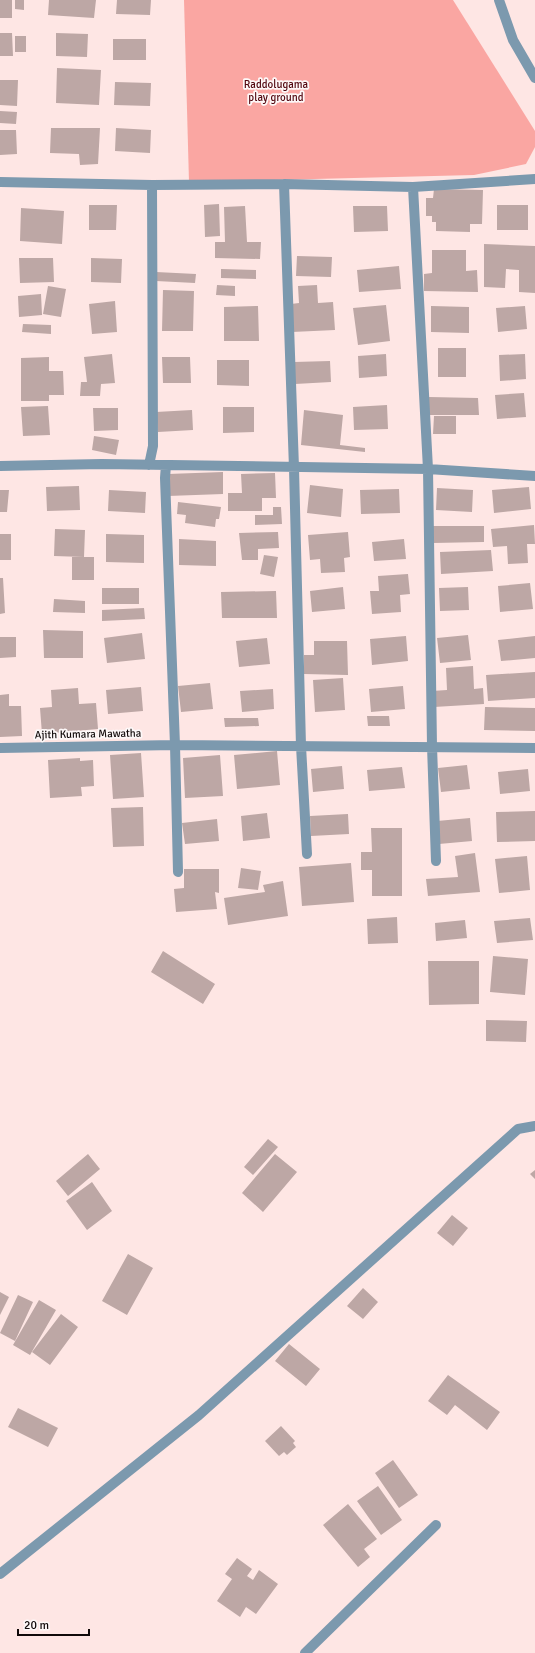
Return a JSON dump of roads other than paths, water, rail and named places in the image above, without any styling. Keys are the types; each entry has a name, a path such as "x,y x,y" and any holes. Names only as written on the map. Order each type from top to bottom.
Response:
{"street":[{"path":"499,0 513,40 535,78"},
{"path":"0,182 152,185 284,184 413,187 535,179"},
{"path":"284,184 294,468 301,746 307,854"},
{"path":"149,465 153,446 152,185"},
{"path":"413,187 428,469 432,746 436,861"},
{"path":"0,466 102,464 428,469 535,476"},
{"path":"166,465 165,478 176,745 178,872"},
{"name":"Ajith Kumara Mawatha","path":"0,748 176,745 535,748"},
{"path":"0,1574 199,1415 518,1129 535,1126"},
{"path":"305,1653 436,1525"}],"park label":[{"name":"Raddolugama play ground","path":"276,90"}]}
